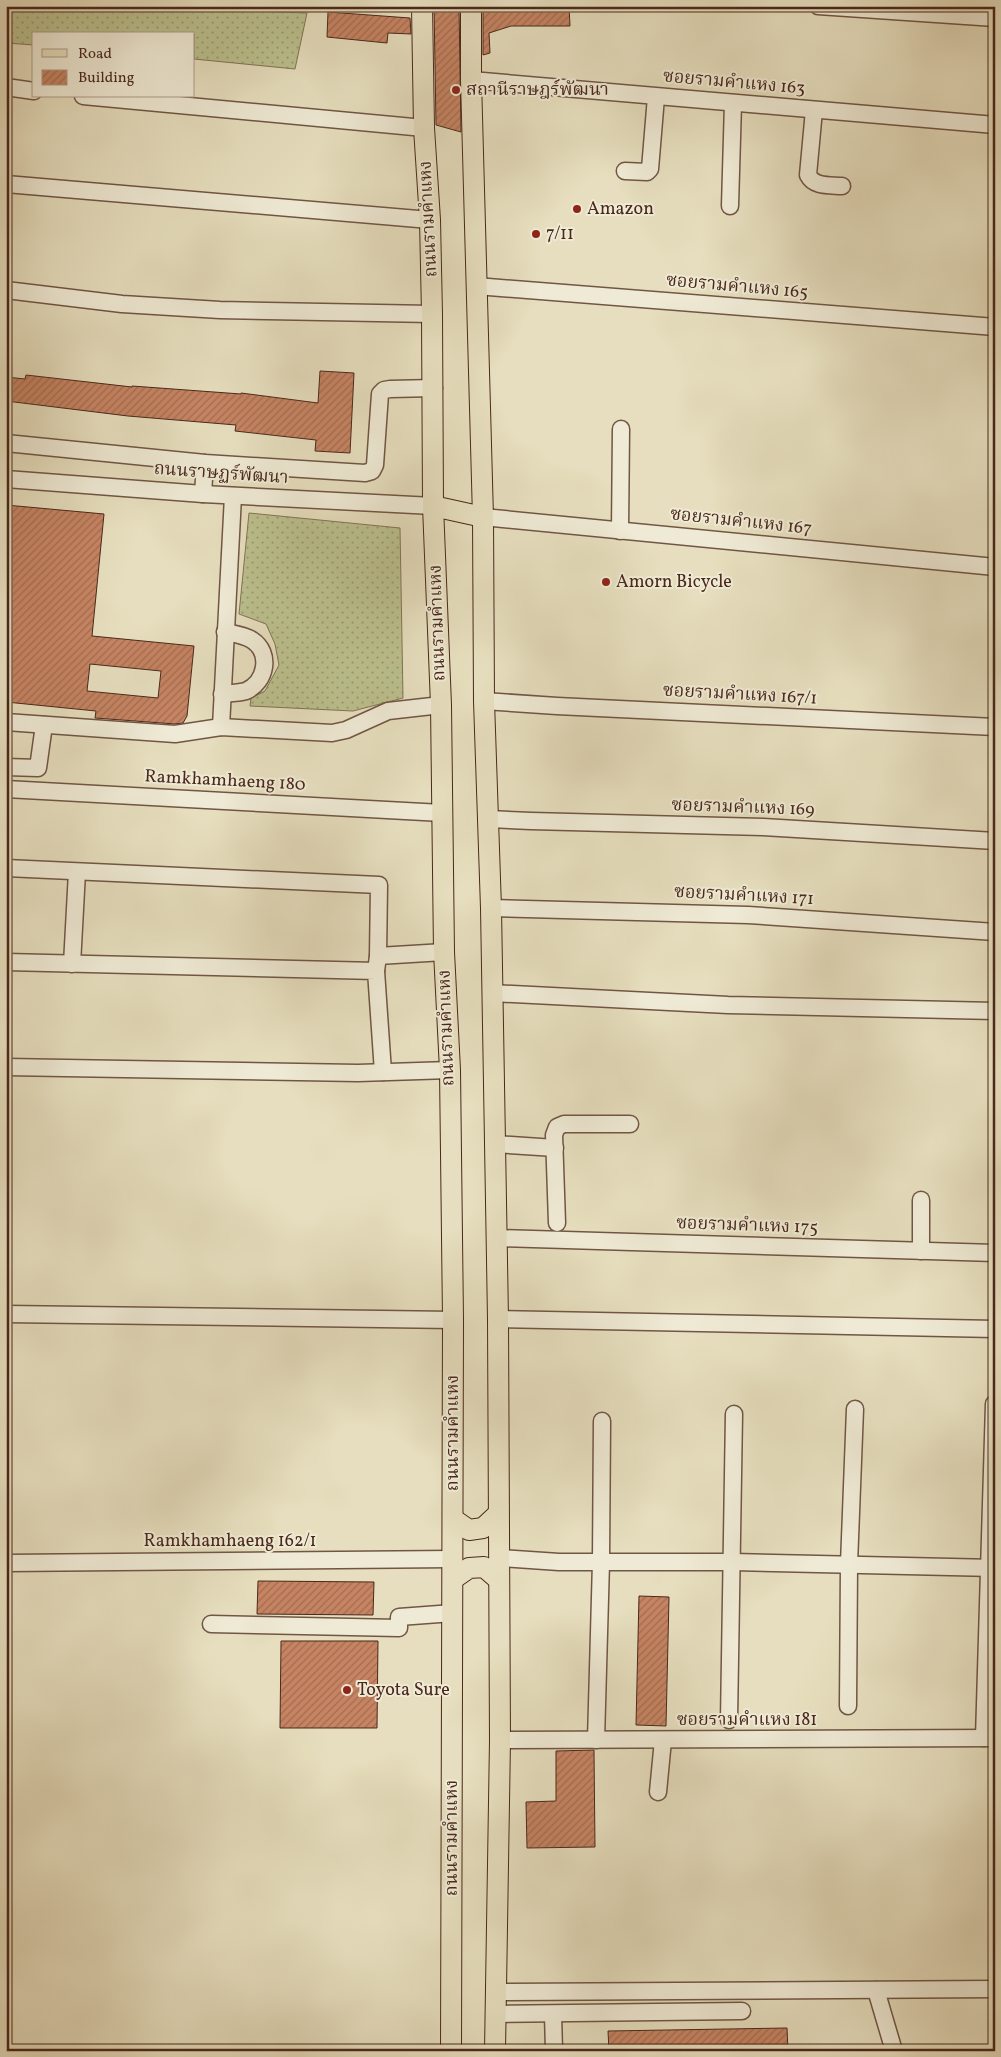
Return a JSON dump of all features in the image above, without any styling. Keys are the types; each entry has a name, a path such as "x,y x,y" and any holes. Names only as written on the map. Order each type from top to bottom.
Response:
{"main road":[{"name":"ถนนรามคำแหง","path":"422,6 424,128 430,220 434,388 433,506 441,705 444,952 450,1070 453,1320 451,2051"},
{"path":"471,6 471,80 483,517 484,701 489,819 498,1319 500,1740 495,2051"},
{"path":"433,506 483,517"},
{"path":"453,1519 469,1530 482,1528 498,1514"},
{"path":"453,1579 469,1568 484,1567 499,1580"}],"street":[{"path":"818,6 875,8 995,18"},
{"name":"ซอยรามคำแหง 163","path":"471,80 995,125"},
{"path":"6,88 32,91"},
{"path":"625,171 647,172 650,169 656,97"},
{"path":"104,98 424,128"},
{"path":"730,206 733,103"},
{"path":"814,110 808,174 811,180 818,184 842,186"},
{"path":"6,184 430,220"},
{"name":"ซอยรามคำแหง 165","path":"476,286 995,327"},
{"path":"6,290 122,304 210,309 432,314"},
{"path":"6,443 205,463 365,473 372,471 375,465 380,394 390,388 434,388"},
{"path":"620,531 622,429"},
{"path":"203,494 205,463"},
{"name":"ถนนราษฏร์พัฒนา","path":"6,479 233,496 433,506"},
{"path":"221,727 233,496"},
{"name":"ซอยรามคำแหง 167","path":"483,517 995,567"},
{"path":"222,694 244,692 252,688 263,675 264,665 264,656 253,641 226,632"},
{"name":"ซอยรามคำแหง 167/1","path":"484,701 995,727"},
{"path":"6,722 175,734 221,727 332,733 346,730 388,711 441,705"},
{"path":"6,767 38,768 44,725"},
{"name":"Ramkhamhaeng 180","path":"6,789 442,813"},
{"name":"ซอยรามคำแหง 169","path":"489,819 531,822 763,828 995,840"},
{"path":"6,868 379,885 377,964 383,1072"},
{"path":"72,964 77,872"},
{"name":"ซอยรามคำแหง 171","path":"491,908 748,915 995,932"},
{"path":"6,962 72,964 377,964 444,952"},
{"path":"492,993 728,1005 995,1011"},
{"path":"6,1067 383,1072 450,1070"},
{"path":"557,1223 554,1135 557,1127 564,1124 630,1124"},
{"path":"495,1144 554,1148"},
{"path":"921,1200 921,1251"},
{"name":"ซอยรามคำแหง 175","path":"497,1238 995,1253"},
{"path":"6,1314 453,1320"},
{"path":"498,1319 995,1329"},
{"path":"989,1738 994,1404"},
{"path":"848,1706 849,1564 855,1410"},
{"path":"729,1720 734,1414"},
{"path":"596,1740 601,1562 602,1421"},
{"path":"499,1558 601,1562 732,1562 991,1568"},
{"name":"Ramkhamhaeng 162/1","path":"6,1562 453,1559"},
{"path":"212,1624 399,1628 399,1617 453,1613"},
{"name":"ซอยรามคำแหง 181","path":"500,1740 989,1738"},
{"path":"658,1792 663,1740"},
{"path":"496,1992 995,1989"},
{"path":"876,1990 894,2051"},
{"path":"496,2014 742,2012"},
{"path":"553,2014 554,2051"}],"green space":[{"path":"6,6 164,6 164,8 307,13 295,69 195,59 195,32 32,32 32,45 6,43"},
{"path":"249,513 400,528 403,698 353,711 250,706 251,698 265,691 279,665 275,644 266,624 239,614"}],"building":[{"path":"434,6 459,6 461,132 436,125"},
{"path":"483,6 569,6 570,26 511,26 489,33 490,53 483,55"},
{"path":"328,12 410,18 411,34 388,33 387,43 327,37"},
{"path":"320,371 354,373 350,453 315,451 316,440 235,431 236,425 128,416 6,401 6,377 25,379 26,375 132,387 241,393 318,403"},
{"path":"6,505 104,514 92,636 194,646 187,716 183,723 175,724 95,718 96,711 6,702","holes":["90,664 161,671 158,698 87,691"]},
{"path":"258,1581 374,1582 373,1615 257,1614"},
{"path":"639,1596 669,1597 666,1726 636,1725"},
{"path":"281,1641 378,1641 377,1728 280,1728"},
{"path":"594,1750 595,1847 527,1848 526,1802 556,1801 556,1751"},
{"path":"787,2028 788,2051 609,2051 608,2031"}],"place":[{"name":"สถานีราษฎร์พัฒนา","path":"456,90"},
{"name":"Amazon","path":"577,209"},
{"name":"7/11","path":"536,234"},
{"name":"Amorn Bicycle","path":"606,582"},
{"name":"Toyota Sure","path":"347,1690"}]}
